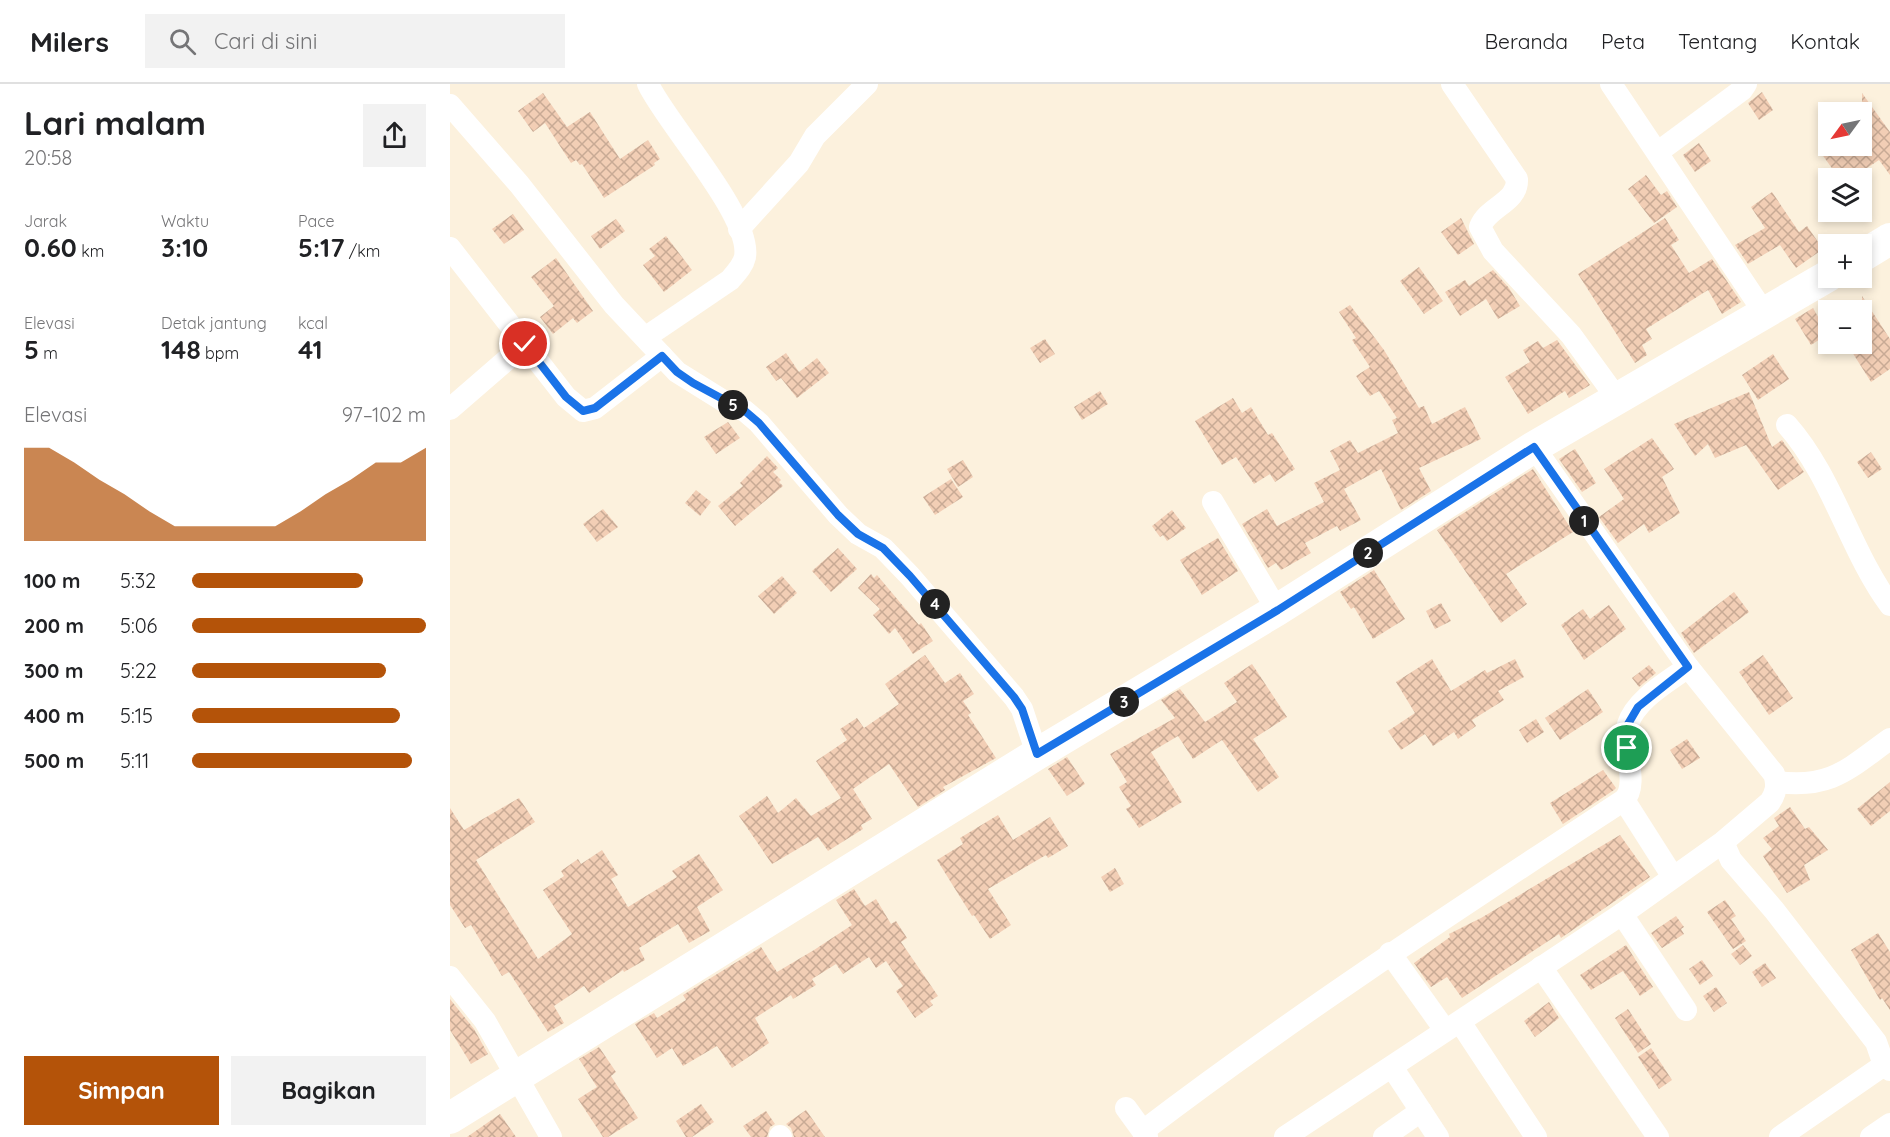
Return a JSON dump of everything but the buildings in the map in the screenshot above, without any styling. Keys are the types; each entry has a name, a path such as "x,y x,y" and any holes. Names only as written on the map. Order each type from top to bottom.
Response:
{"main road":[{"path":"1872,250 1890,239"},
{"path":"450,1118 518,1078 1037,754 1278,610 1534,447 1616,397 1818,282"}],"street":[{"path":"646,337 730,280 740,268 745,257 739,228 708,173 648,84"},
{"path":"739,228 799,163 815,136 867,84"},
{"path":"1452,84 1517,179 1518,189 1511,198 1484,218 1480,227 1484,237 1493,251 1571,335 1616,397"},
{"path":"1611,84 1765,314"},
{"path":"1658,152 1742,90 1746,84"},
{"path":"450,105 519,184 614,304 677,372 745,411 759,423 838,515 858,534 883,548 910,576 1014,697 1022,709 1037,754"},
{"path":"453,259 525,344 566,397 583,411 595,408 662,356"},
{"path":"450,409 525,344"},
{"path":"1787,425 1807,451 1851,532 1863,561 1890,604"},
{"path":"1285,1137 1622,914 1723,842 1770,802 1775,794 1777,782 1774,774 1688,667 1534,447"},
{"path":"1213,502 1278,610"},
{"path":"1126,1108 1145,1134 1206,1084 1390,953 1624,800 1631,790 1628,724 1638,707 1688,667"},
{"path":"1777,782 1806,784 1833,778 1890,739"},
{"path":"1624,800 1673,877"},
{"path":"1723,842 1731,860 1774,910 1876,1042 1887,1068 1780,1137"},
{"path":"1622,914 1686,1010"},
{"path":"1390,953 1453,1026 1536,1137"},
{"path":"1541,967 1658,1137"},
{"path":"450,977 485,1021 550,1137"},
{"path":"1392,1067 1438,1137"},
{"path":"1384,1137 1421,1111"},
{"path":"1871,1137 1890,1124"}],"route":[{"path":"525,344 566,397 583,411 595,408 662,356 677,372 693,383 745,411 783,447 838,515 858,534 883,548 910,576 1002,682 1022,709 1037,754 1278,610 1459,497 1534,447 1607,555 1688,667 1638,707 1628,724 1627,748"}]}
